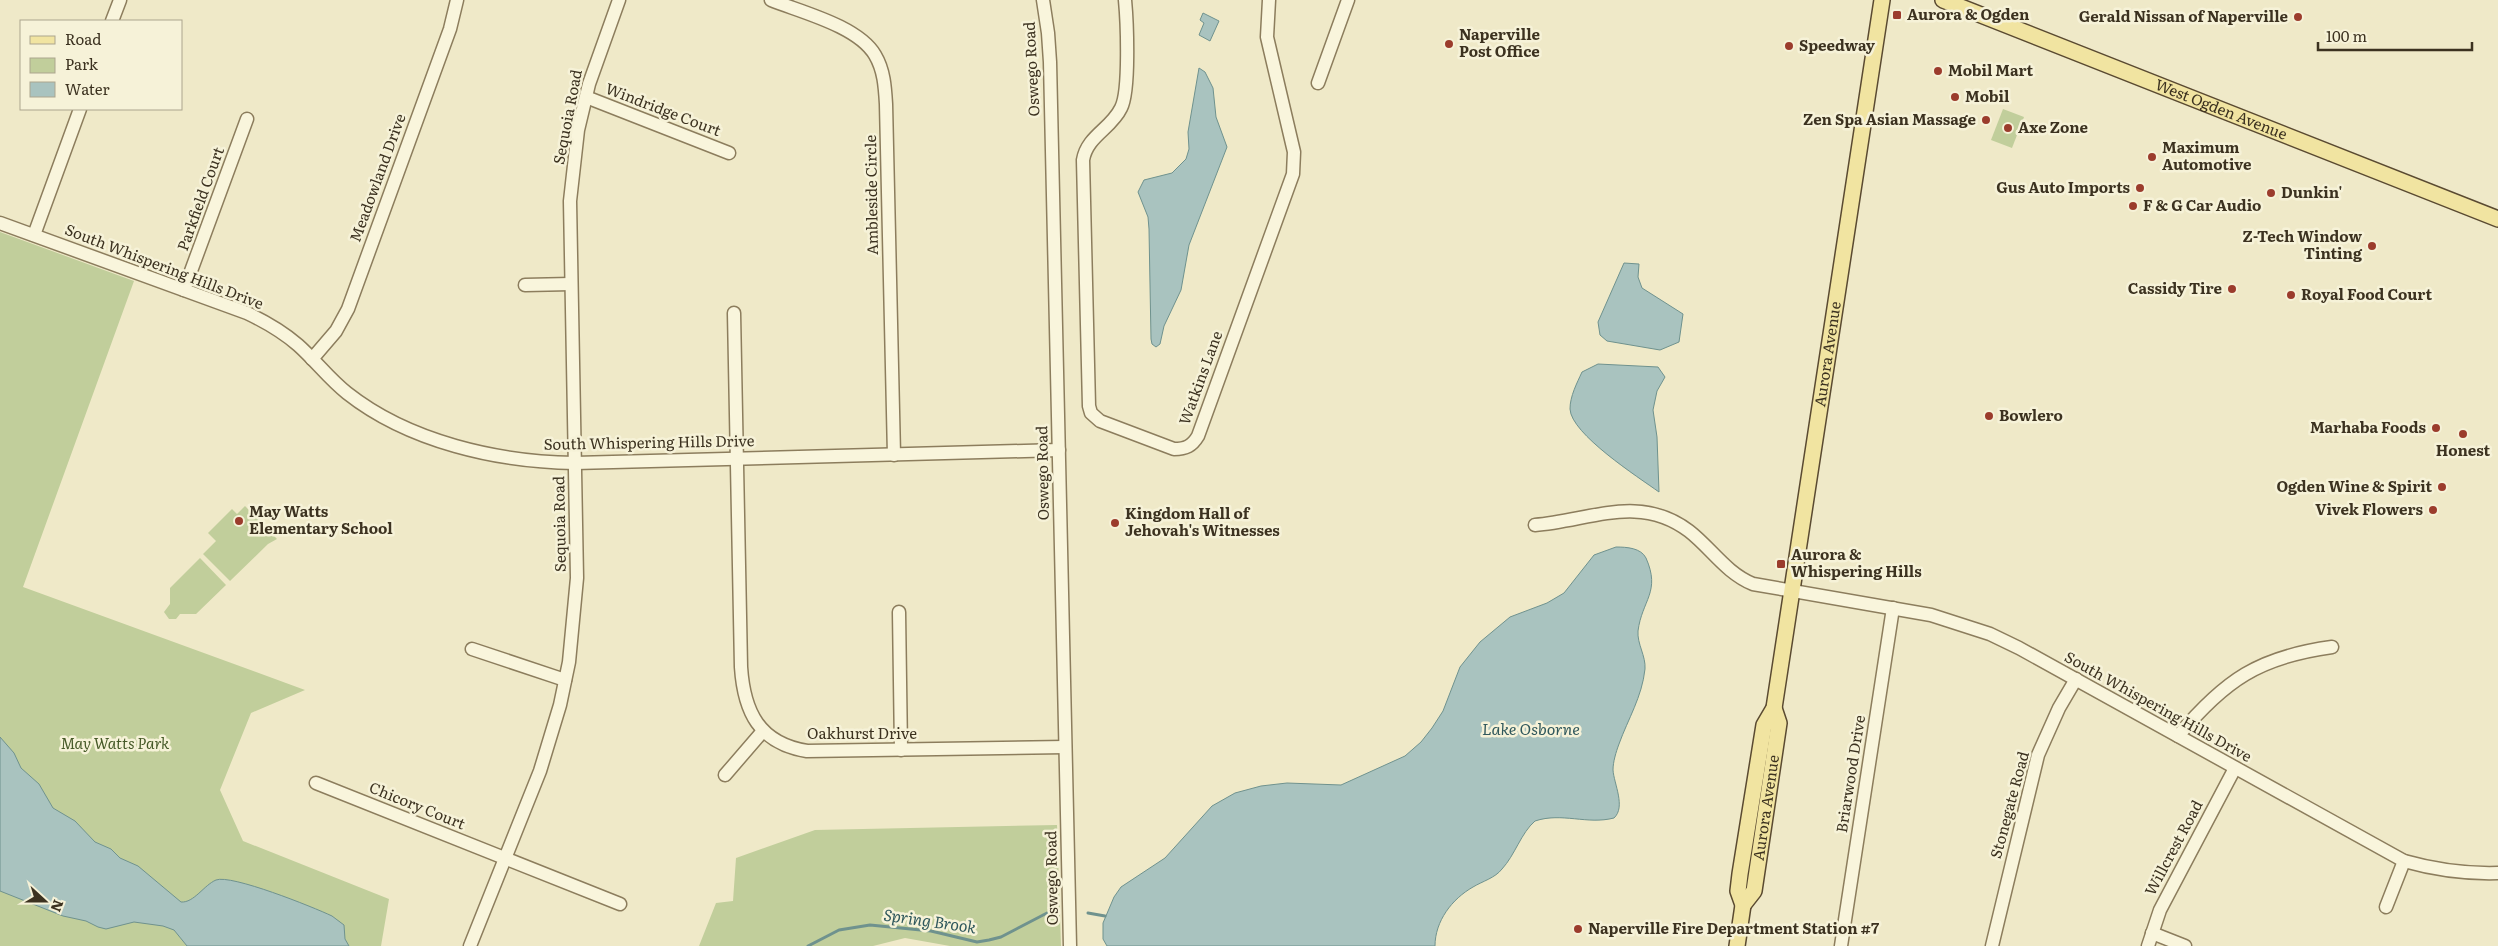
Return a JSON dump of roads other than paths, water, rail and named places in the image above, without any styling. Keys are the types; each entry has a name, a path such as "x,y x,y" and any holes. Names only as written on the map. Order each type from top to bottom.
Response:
{"main road":[{"name":"Aurora Avenue","path":"1737,946 1743,905 1754,891 1779,724 1774,708 1882,0"},
{"name":"West Ogden Avenue","path":"1943,0 2498,219"}],"street":[{"path":"112,20 120,0"},
{"name":"Meadowland Drive","path":"312,359 336,331 348,309 450,29 457,0"},
{"name":"Sequoia Road","path":"470,946 549,744 565,680 574,626 577,578 571,193 578,130 601,46 619,0"},
{"name":"Ambleside Circle","path":"771,0 849,32 867,44 883,73 886,104 894,455"},
{"name":"Oswego Road","path":"1043,0 1050,62 1070,946"},
{"name":"Watkins Lane","path":"1125,0 1124,100 1116,115 1090,142 1084,160 1089,406 1091,413 1100,421 1174,448 1188,447 1198,436 1292,174 1294,152 1268,37 1269,0"},
{"path":"1318,83 1348,0"},
{"name":"Windridge Court","path":"586,98 729,153"},
{"path":"34,235 80,110"},
{"name":"Parkfield Court","path":"184,290 248,119"},
{"name":"South Whispering Hills Drive","path":"0,223 247,313 284,334 359,402 402,426 496,457 575,463 1059,450"},
{"path":"525,285 571,284"},
{"name":"Oakhurst Drive","path":"734,313 743,691 747,705 763,731 784,745 807,751 1065,746"},
{"name":"South Whispering Hills Drive","path":"1535,525 1558,523 1604,512 1629,510 1652,514 1687,530 1726,567 1742,579 1765,587 1931,615 1990,634 2076,679 2404,862 2438,870 2463,873 2498,873"},
{"name":"Briarwood Drive","path":"1841,946 1893,608"},
{"path":"899,612 901,750"},
{"path":"2178,736 2210,700 2242,676 2288,654 2332,647"},
{"path":"472,649 565,680"},
{"name":"Stonegate Road","path":"1992,946 2038,755 2059,708 2076,679"},
{"path":"726,775 763,731"},
{"name":"Willcrest Road","path":"2148,946 2160,910 2235,768"},
{"name":"Chicory Court","path":"316,783 620,904"},
{"path":"2386,907 2404,862"},
{"path":"2152,933 2185,946"}],"water":[{"path":"1203,13 1219,21 1210,41 1199,35 1204,23 1200,20"},
{"path":"1199,68 1205,72 1213,88 1216,117 1227,147 1189,245 1181,290 1164,326 1160,344 1156,347 1152,344 1151,339 1148,217 1138,192 1144,180 1172,173 1186,159 1189,149 1188,132"},
{"path":"1624,263 1639,264 1638,277 1642,288 1683,314 1679,342 1660,350 1607,341 1600,335 1598,322"},
{"path":"1598,364 1658,367 1665,377 1657,391 1653,410 1657,437 1659,492 1607,454 1581,430 1573,419 1570,404 1572,394 1582,372"},
{"name":"Lake Osborne","path":"1616,547 1625,547 1641,552 1646,558 1652,579 1649,596 1638,631 1645,664 1643,679 1638,698 1615,757 1613,770 1619,808 1614,818 1594,820 1555,818 1535,821 1499,872 1465,892 1452,904 1441,920 1435,946 1107,946 1103,939 1103,923 1114,897 1121,887 1165,858 1212,806 1235,793 1261,786 1287,783 1341,785 1405,756 1421,742 1432,728 1443,711 1460,667 1480,642 1510,617 1547,603 1564,593 1594,555"},
{"path":"0,737 14,753 21,768 39,784 53,808 75,821 95,842 111,849 120,858 138,866 181,902 186,902 195,897 216,880 225,879 254,886 332,916 344,925 345,939 349,946 187,946 174,930 163,926 134,922 106,929 86,921 63,916 0,891"}],"waterway":[{"name":"Spring Brook","path":"808,946 839,930 870,925 931,931 977,942 1001,937 1047,913"},
{"name":"Spring Brook","path":"1088,913 1105,916"}],"place":[{"name":"Aurora & Ogden","path":"1897,15"},
{"name":"Gerald Nissan of Naperville","path":"2298,17"},
{"name":"Naperville Post Office","path":"1449,44"},
{"name":"Speedway","path":"1789,46"},
{"name":"Mobil Mart","path":"1938,71"},
{"name":"Mobil","path":"1955,97"},
{"name":"Zen Spa Asian Massage","path":"1986,120"},
{"name":"Axe Zone","path":"2008,128"},
{"name":"Maximum Automotive","path":"2152,157"},
{"name":"Gus Auto Imports","path":"2140,188"},
{"name":"Dunkin'","path":"2271,193"},
{"name":"F & G Car Audio","path":"2133,206"},
{"name":"Z-Tech Window Tinting","path":"2372,246"},
{"name":"Cassidy Tire","path":"2232,289"},
{"name":"Royal Food Court","path":"2291,295"},
{"name":"Bowlero","path":"1989,416"},
{"name":"Marhaba Foods","path":"2436,428"},
{"name":"Honest","path":"2463,434"},
{"name":"Ogden Wine & Spirit","path":"2442,487"},
{"name":"Vivek Flowers","path":"2433,510"},
{"name":"May Watts Elementary School","path":"239,521"},
{"name":"Kingdom Hall of Jehovah's Witnesses","path":"1115,523"},
{"name":"Aurora & Whispering Hills","path":"1781,564"},
{"name":"Naperville Fire Department Station #7","path":"1578,929"}],"park label":[{"name":"May Watts Park","path":"115,744"}]}
